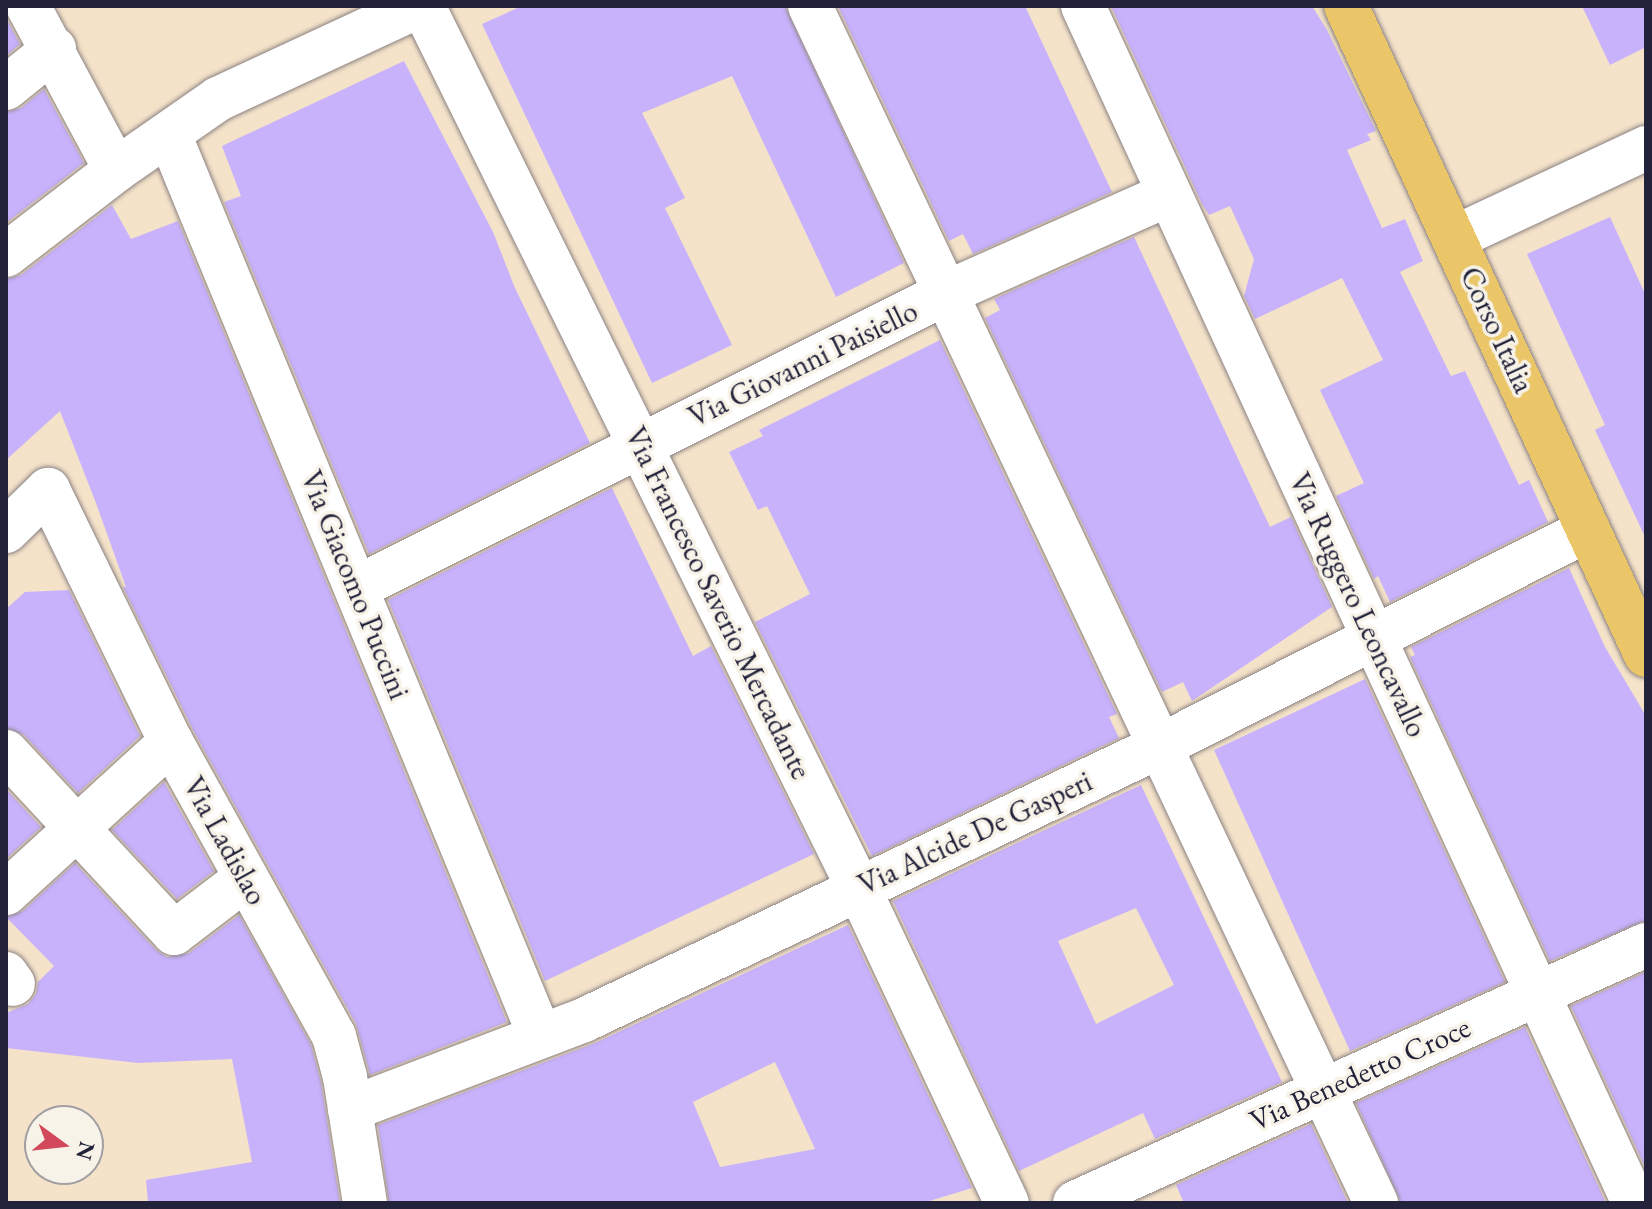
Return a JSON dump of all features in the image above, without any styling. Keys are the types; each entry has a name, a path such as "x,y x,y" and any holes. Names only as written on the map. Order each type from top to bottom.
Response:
{"main road":[{"name":"Corso Italia","path":"1346,6 1646,655"}],"street":[{"path":"6,255 116,170 218,99 421,6"},
{"name":"Via Francesco Saverio Mercadante","path":"421,6 859,889 1007,1203"},
{"path":"810,6 1376,1203"},
{"name":"Via Ruggero Leoncavallo","path":"1083,6 1634,1203"},
{"path":"37,18 116,170"},
{"path":"6,88 37,18"},
{"name":"Via Giacomo Puccini","path":"169,134 540,1036"},
{"path":"1454,238 1646,148"},
{"name":"Via Giovanni Paisiello","path":"356,588 946,293 1169,194"},
{"name":"Via Ladislao","path":"6,531 48,490 171,742 334,1036 350,1109 365,1203"},
{"name":"Via Alcide De Gasperi","path":"350,1109 584,1020 1160,746 1588,530"},
{"path":"6,893 171,742"},
{"path":"6,752 174,933 245,879"},
{"name":"Via Benedetto Croce","path":"1075,1203 1646,945"}],"building":[{"path":"522,6 785,6 904,263 836,297 732,76 642,113 685,198 665,208 732,345 652,383 482,24"},
{"path":"838,6 1025,6 1112,192 973,254 963,234 949,241"},
{"path":"1111,6 1312,6 1327,30 1376,131 1367,134 1371,140 1347,150 1382,228 1405,219 1423,261 1400,272 1451,376 1465,371 1519,485 1529,480 1548,522 1390,602 1378,576 1374,579 1336,496 1364,483 1320,390 1383,360 1342,278 1255,319 1244,296 1254,259 1230,206 1209,215 1202,204"},
{"path":"1582,6 1646,6 1646,47 1610,65"},
{"path":"6,18 20,44 6,56"},
{"path":"404,61 493,232 515,288 590,443 369,554 224,202 241,196 222,146"},
{"path":"44,89 84,163 6,223 6,112 21,108"},
{"path":"112,205 131,239 178,221 507,1022 370,1075 356,1024 193,730 123,587 126,587 60,411 6,460 6,279 21,275"},
{"path":"1610,217 1646,296 1646,539 1595,430 1605,425 1527,254"},
{"path":"1134,237 1270,527 1291,517 1332,607 1192,701 1183,682 1162,692 985,318 1000,310 994,299"},
{"path":"940,340 1117,714 1109,717 1119,738 872,856 755,622 810,594 767,506 758,510 729,452 763,436 759,430"},
{"path":"612,488 693,656 711,646 814,854 545,981 388,600"},
{"path":"1569,568 1605,647 1646,716 1646,920 1550,961 1410,657 1415,655 1411,647"},
{"path":"69,590 140,736 78,793 24,735 6,728 6,609 25,592"},
{"path":"1365,679 1505,982 1350,1051 1214,750"},
{"path":"164,782 214,871 177,899 112,830"},
{"path":"1141,785 1282,1082 1155,1139 1143,1113 1019,1171 893,901","holes":["1136,908 1174,985 1096,1024 1058,941"]},
{"path":"6,789 41,827 6,859"},
{"path":"75,863 156,950 167,957 189,953 239,915 311,1045 321,1082 340,1203 148,1203 146,1180 252,1162 232,1059 138,1063 6,1048 6,1013 28,1004 36,994 38,982 54,966 6,917 23,911"},
{"path":"848,925 972,1188 923,1203 389,1203 378,1125 595,1043","holes":["775,1062 815,1149 720,1167 693,1102"]},
{"path":"1646,972 1646,1169 1571,1006"},
{"path":"1525,1027 1606,1203 1401,1203 1356,1103"},
{"path":"1311,1124 1348,1203 1184,1203 1176,1185"}]}
